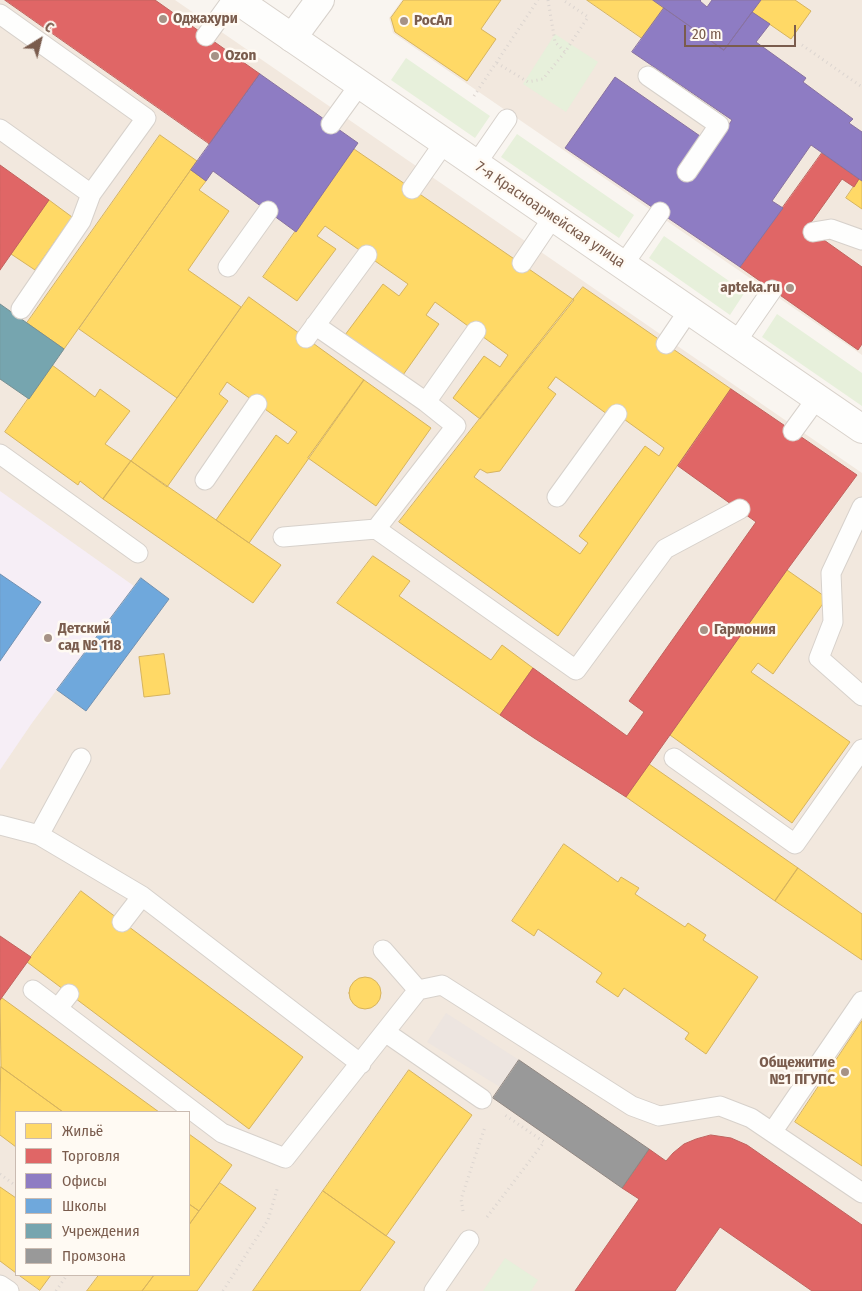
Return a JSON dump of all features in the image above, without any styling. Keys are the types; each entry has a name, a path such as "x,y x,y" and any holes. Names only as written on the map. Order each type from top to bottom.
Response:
{"street":[{"name":"7-я Красноармейская улица","path":"237,0 862,429"},
{"path":"292,38 320,0"}],"lane":[{"path":"206,36 232,0"},
{"path":"0,14 151,112 91,194 81,221 20,309"},
{"path":"648,76 719,125 687,172"},
{"path":"331,124 360,84"},
{"path":"476,164 507,119"},
{"path":"0,129 91,194"},
{"path":"412,189 444,143"},
{"path":"228,267 268,211"},
{"path":"623,265 660,212"},
{"path":"522,263 553,217"},
{"path":"813,232 831,229 862,240"},
{"path":"367,255 311,332 426,402 456,426 376,529"},
{"path":"736,342 772,290"},
{"path":"666,344 689,310"},
{"path":"426,402 476,332"},
{"path":"793,431 816,398"},
{"path":"204,480 257,404"},
{"path":"557,497 617,414"},
{"path":"0,454 138,553"},
{"path":"862,507 831,572 833,622 818,658 862,696"},
{"path":"283,537 376,529 576,670 665,549 740,509"},
{"path":"674,758 795,844 862,749"},
{"path":"40,835 81,758"},
{"path":"0,825 40,835 142,896 361,1064"},
{"path":"122,922 142,896"},
{"path":"383,950 418,990"},
{"path":"33,990 63,1001 222,1133 286,1158 418,990 442,985 632,1106 659,1116 720,1106 751,1118 773,1131 862,1193"},
{"path":"773,1131 862,1002"},
{"path":"385,1032 482,1099"},
{"path":"434,1291 469,1240"},
{"path":"0,1285 9,1291"}],"path":[{"path":"474,96 538,0"},
{"path":"548,0 555,42 565,52"},
{"path":"497,64 528,82 543,79 565,52 588,17 563,0"},
{"path":"802,45 862,87"},
{"path":"469,1240 461,1199 485,1127 482,1099"},
{"path":"469,1240 544,1142 482,1099"},
{"path":"223,1291 268,1220 286,1158"},
{"path":"0,1174 15,1185"},
{"path":"56,1291 66,1276"}],"shaded area":[{"path":"0,0 175,0 862,473 862,1291 0,1291"},
{"path":"402,0 862,0 862,355 393,33 389,18"},
{"name":"Детский сад № 118","path":"0,491 134,586 32,723 0,770"},
{"path":"446,1013 519,1060 500,1087 427,1042"}],"green space":[{"path":"555,34 598,62 566,112 523,84"},
{"path":"406,58 490,116 475,138 391,80"},
{"path":"517,134 634,215 619,238 501,157"},
{"path":"664,236 745,292 730,315 649,258"},
{"path":"777,314 862,373 862,406 762,337"},
{"path":"505,1258 538,1280 531,1291 483,1291"}],"building: Жильё":[{"path":"404,0 501,0 481,29 496,39 467,81 395,32 391,18"},
{"path":"587,0 653,0 664,8 642,38"},
{"path":"761,0 795,0 811,11 791,39 752,12"},
{"path":"160,135 197,161 64,349 27,323"},
{"path":"354,149 574,300 480,419 453,398 484,356 500,367 508,355 435,302 426,315 439,324 403,375 345,335 383,284 399,296 408,284 325,226 317,236 336,249 297,301 263,277"},
{"path":"191,170 206,181 199,190 229,211 188,270 241,307 177,398 79,329"},
{"path":"859,179 862,181 862,209 846,198"},
{"path":"49,200 72,217 35,270 11,254"},
{"path":"583,287 731,389 558,636 399,522","holes":["556,377 607,414 610,409 664,448 659,456 645,446 579,536 588,543 580,554 474,477 480,469 487,473 500,471 556,394 548,388"]},
{"path":"249,297 364,380 249,543 216,520 276,435 288,444 297,432 227,382 219,394 228,401 167,487 131,461"},
{"path":"52,365 95,397 100,389 130,411 105,444 131,461 103,499 80,481 78,485 5,432"},
{"path":"364,380 431,428 376,506 308,458"},
{"path":"131,461 281,565 253,603 103,499"},
{"path":"373,556 410,581 399,596 491,660 502,645 533,668 500,715 337,603"},
{"path":"787,570 827,598 773,674 758,663 751,672 850,742 792,823 670,735"},
{"path":"164,654 170,694 144,697 139,657"},
{"path":"649,764 798,868 775,901 626,797"},
{"path":"564,844 618,882 621,877 639,888 635,894 685,927 688,923 706,935 703,940 758,977 706,1054 685,1039 689,1033 624,988 618,997 596,982 602,973 538,929 534,936 512,921"},
{"path":"798,868 862,914 862,960 775,901"},
{"path":"81,891 303,1057 249,1129 27,962"},
{"path":"365,977 371,978 376,982 380,987 380,999 376,1004 371,1008 365,1009 359,1008 354,1004 350,999 349,993 350,987 354,982 359,978"},
{"path":"2,998 158,1111 62,1111 1,1067 0,1000"},
{"name":"Общежитие №1 ПГУПС","path":"862,1021 862,1166 795,1122"},
{"path":"1,1067 62,1111 15,1111 15,1146 0,1135"},
{"path":"409,1070 472,1115 386,1236 323,1191"},
{"path":"190,1135 232,1165 199,1211 190,1205"},
{"path":"220,1183 256,1208 197,1291 142,1291 153,1276 190,1276 190,1224"},
{"path":"0,1187 15,1197 15,1272 0,1261"},
{"path":"323,1191 395,1242 360,1291 253,1291"},
{"path":"190,1205 199,1211 190,1224"},
{"path":"20,1276 50,1276 40,1290"},
{"path":"98,1276 153,1276 142,1291 87,1291"}],"building: Торговля":[{"path":"5,0 155,0 260,74 210,144"},
{"path":"822,153 859,179 854,187 842,179 807,228 862,267 862,344 858,350 740,267"},
{"path":"0,165 49,200 0,270"},
{"path":"731,389 857,475 787,570 626,797 500,715 533,668 627,736 644,712 629,701 756,522 678,466"},
{"path":"0,936 31,957 0,1000"},
{"path":"711,1135 731,1138 747,1145 862,1225 862,1291 812,1291 720,1227 675,1291 575,1291 639,1199 622,1188 649,1149 666,1161 684,1144"}],"building: Офисы":[{"path":"653,0 701,0 707,7 712,0 761,0 724,50"},
{"path":"664,8 724,50 752,12 770,24 756,42 806,78 803,82 853,119 849,123 862,132 862,181 811,145 772,201 783,208 740,267 565,148 615,77 700,136 679,166 693,176 732,120 632,52"},
{"path":"260,74 358,143 296,232 213,171 206,181 191,170"}],"building: Школы":[{"path":"0,574 41,602 0,661"},
{"path":"141,578 169,599 86,711 57,690"}],"building: Учреждения":[{"path":"0,304 64,349 29,399 0,379"}],"building: Промзона":[{"path":"519,1060 649,1149 622,1188 493,1098"}],"place":[{"name":"Оджахури","path":"163,19"},
{"name":"РосАл","path":"404,21"},
{"name":"Ozon","path":"215,56"},
{"name":"apteka.ru","path":"790,288"},
{"name":"Гармония","path":"704,630"},
{"name":"Детский сад № 118","path":"48,638"},
{"name":"Общежитие №1 ПГУПС","path":"845,1072"}]}
